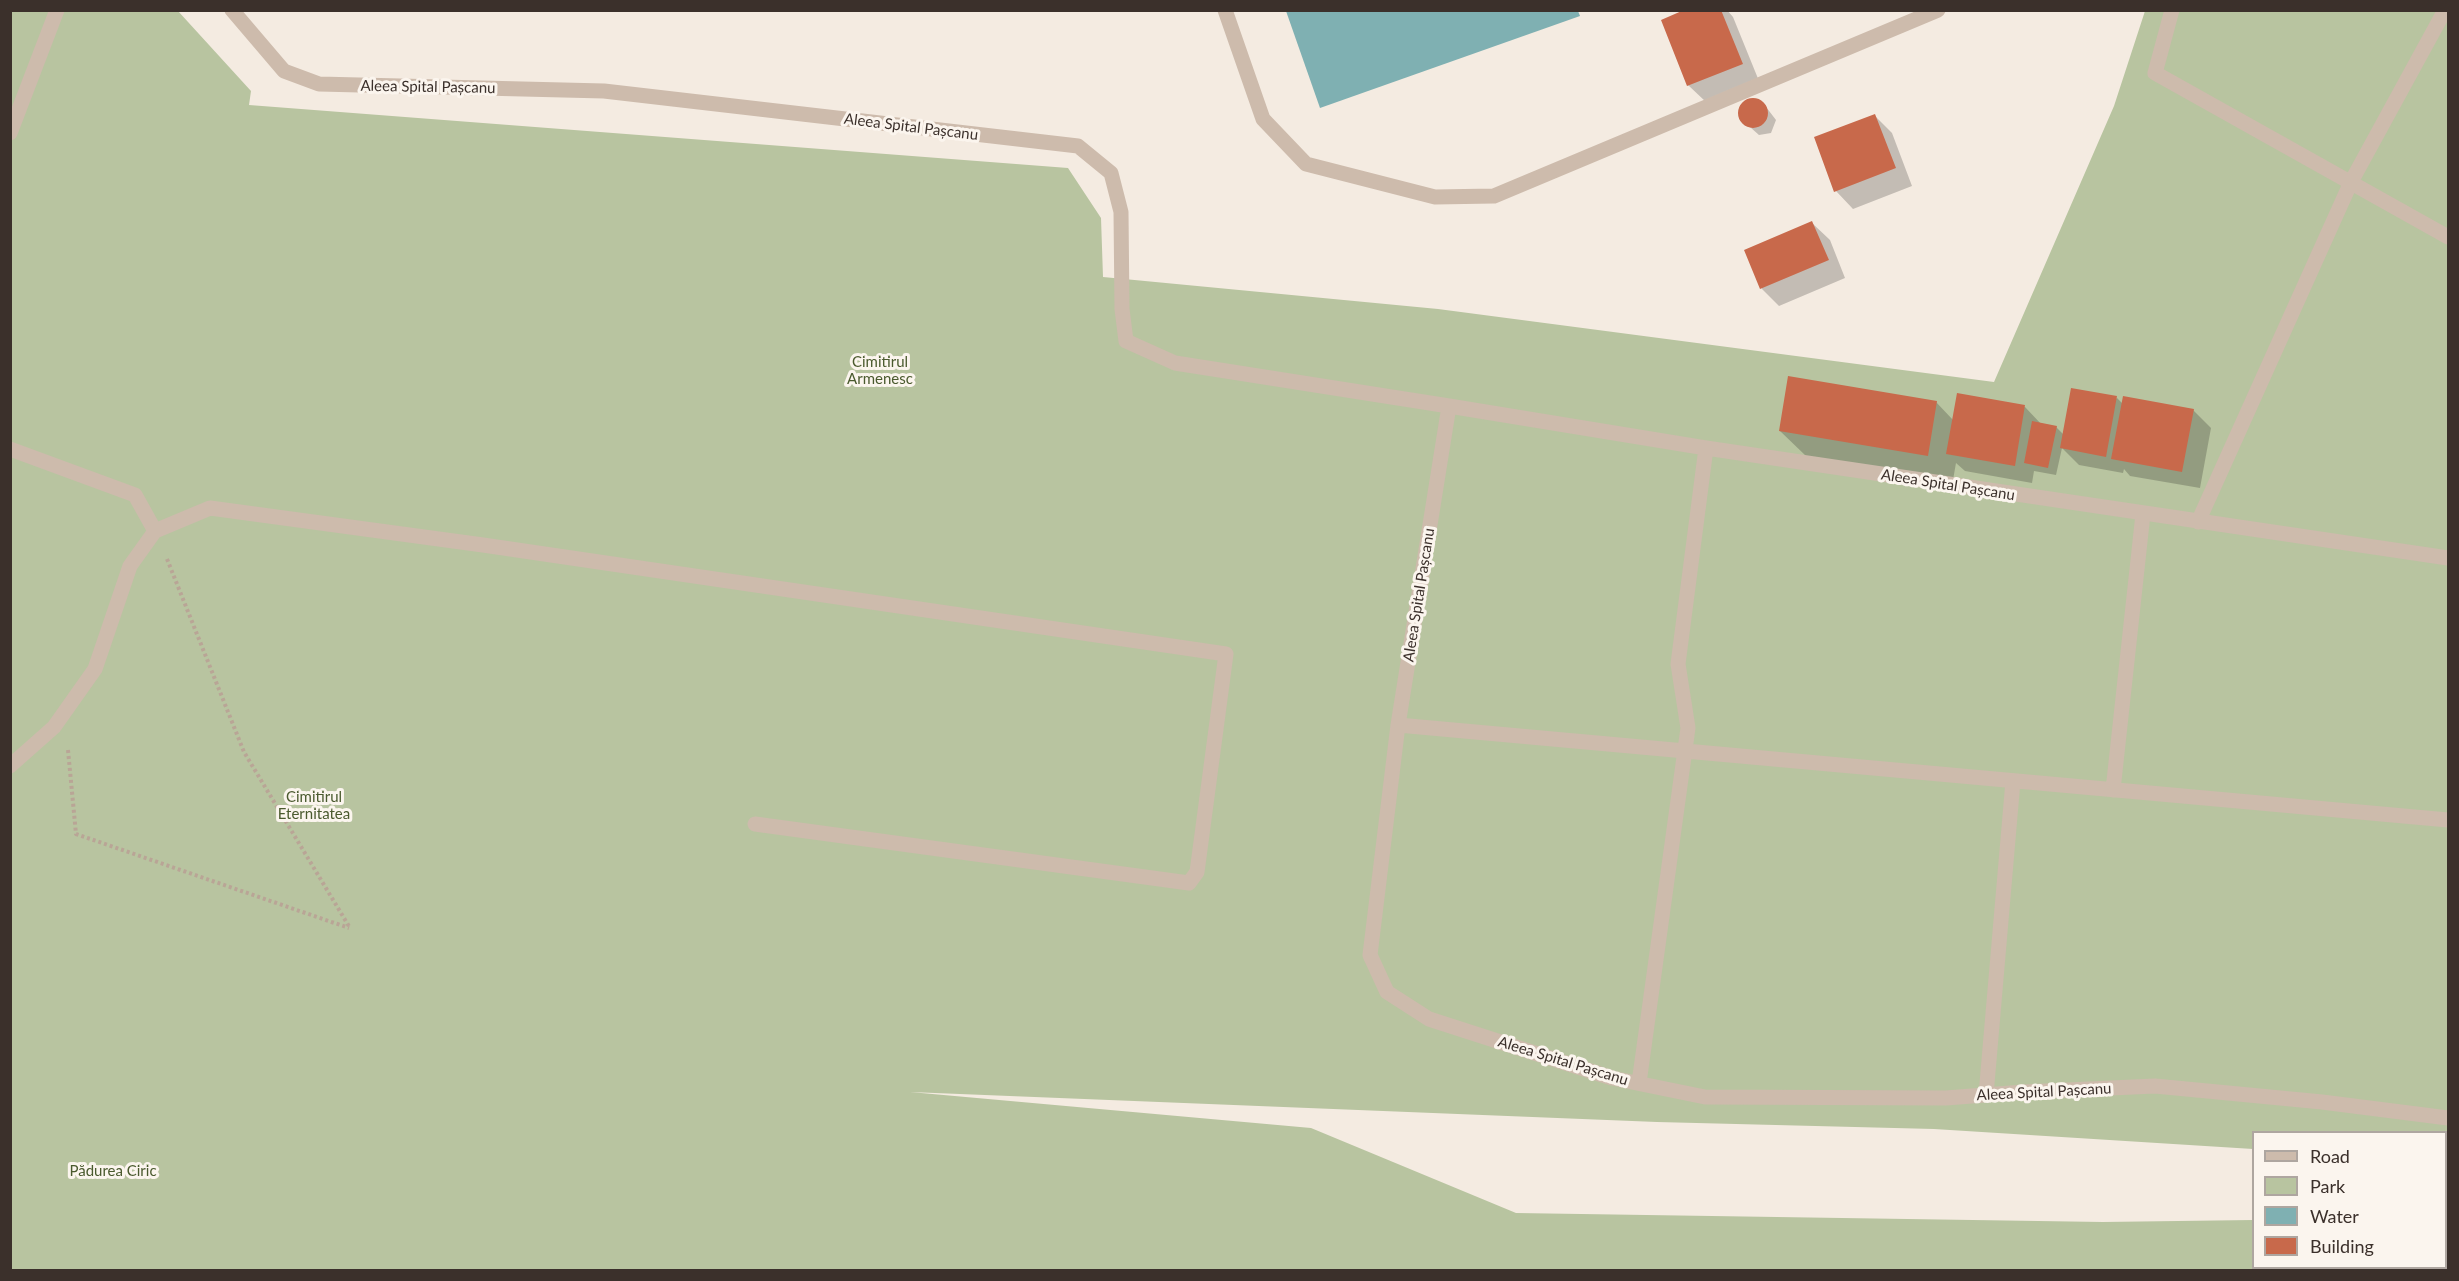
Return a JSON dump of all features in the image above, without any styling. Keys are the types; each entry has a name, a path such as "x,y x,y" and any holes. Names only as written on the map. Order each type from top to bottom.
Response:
{"lane":[{"path":"10,133 57,10"},
{"name":"Aleea Spital Pașcanu","path":"232,10 284,71 319,84 604,91 1078,146 1111,173 1121,212 1122,309 1126,341 1174,363 1706,448 2448,558"},
{"path":"1225,10 1263,119 1306,164 1435,197 1494,196 1938,10"},
{"path":"2172,10 2155,73 2448,237"},
{"path":"2198,522 2351,182 2445,10"},
{"name":"Aleea Spital Pașcanu","path":"1449,406 1398,725 1370,955 1387,992 1430,1019 1612,1078 1705,1096 1946,1098 2155,1086 2322,1102 2448,1119"},
{"path":"10,448 135,495 155,531"},
{"path":"1639,1083 1688,728 1678,664 1706,448"},
{"path":"10,766 54,727 95,669 130,566 155,531 210,508 495,546 1226,654 1197,872 1189,883 755,824"},
{"path":"2113,790 2143,514"},
{"path":"1398,725 2448,820"},
{"path":"1986,1095 2013,781"}],"path":[{"path":"54,727 67,741 76,834 350,928 244,752 155,531"}],"green space":[{"path":"10,11 178,11 251,91 249,105 1068,168 1101,218 1103,277 1438,309 1994,382 2114,106 2145,11 2448,11 2448,1160 2447,1131 2252,1131 2252,1149 1934,1129 1657,1122 910,1092 1311,1128 1516,1213 2103,1222 2252,1220 2252,1269 2447,1269 2448,1217 2448,1270 11,1270"}],"water":[{"path":"1286,11 1578,11 1580,16 1320,108"}],"building":[{"path":"1684,10 1721,10 1743,64 1687,86 1661,20"},
{"path":"1753,98 1759,99 1767,107 1767,119 1759,127 1753,128 1747,127 1739,119 1738,113 1739,107 1747,99"},
{"path":"1875,114 1896,168 1834,192 1814,137"},
{"path":"1812,221 1829,260 1760,289 1744,250"},
{"path":"1788,376 1937,401 1928,456 1779,431"},
{"path":"2071,388 2117,396 2106,457 2060,448"},
{"path":"1957,393 2025,405 2015,466 1946,454"},
{"path":"2123,396 2194,409 2182,472 2111,459"},
{"path":"2032,421 2057,426 2048,468 2024,463"}],"park label":[{"name":"Cimitirul Armenesc","path":"880,370"},
{"name":"Cimitirul Eternitatea","path":"314,806"},
{"name":"Pădurea Ciric","path":"113,1171"}]}
